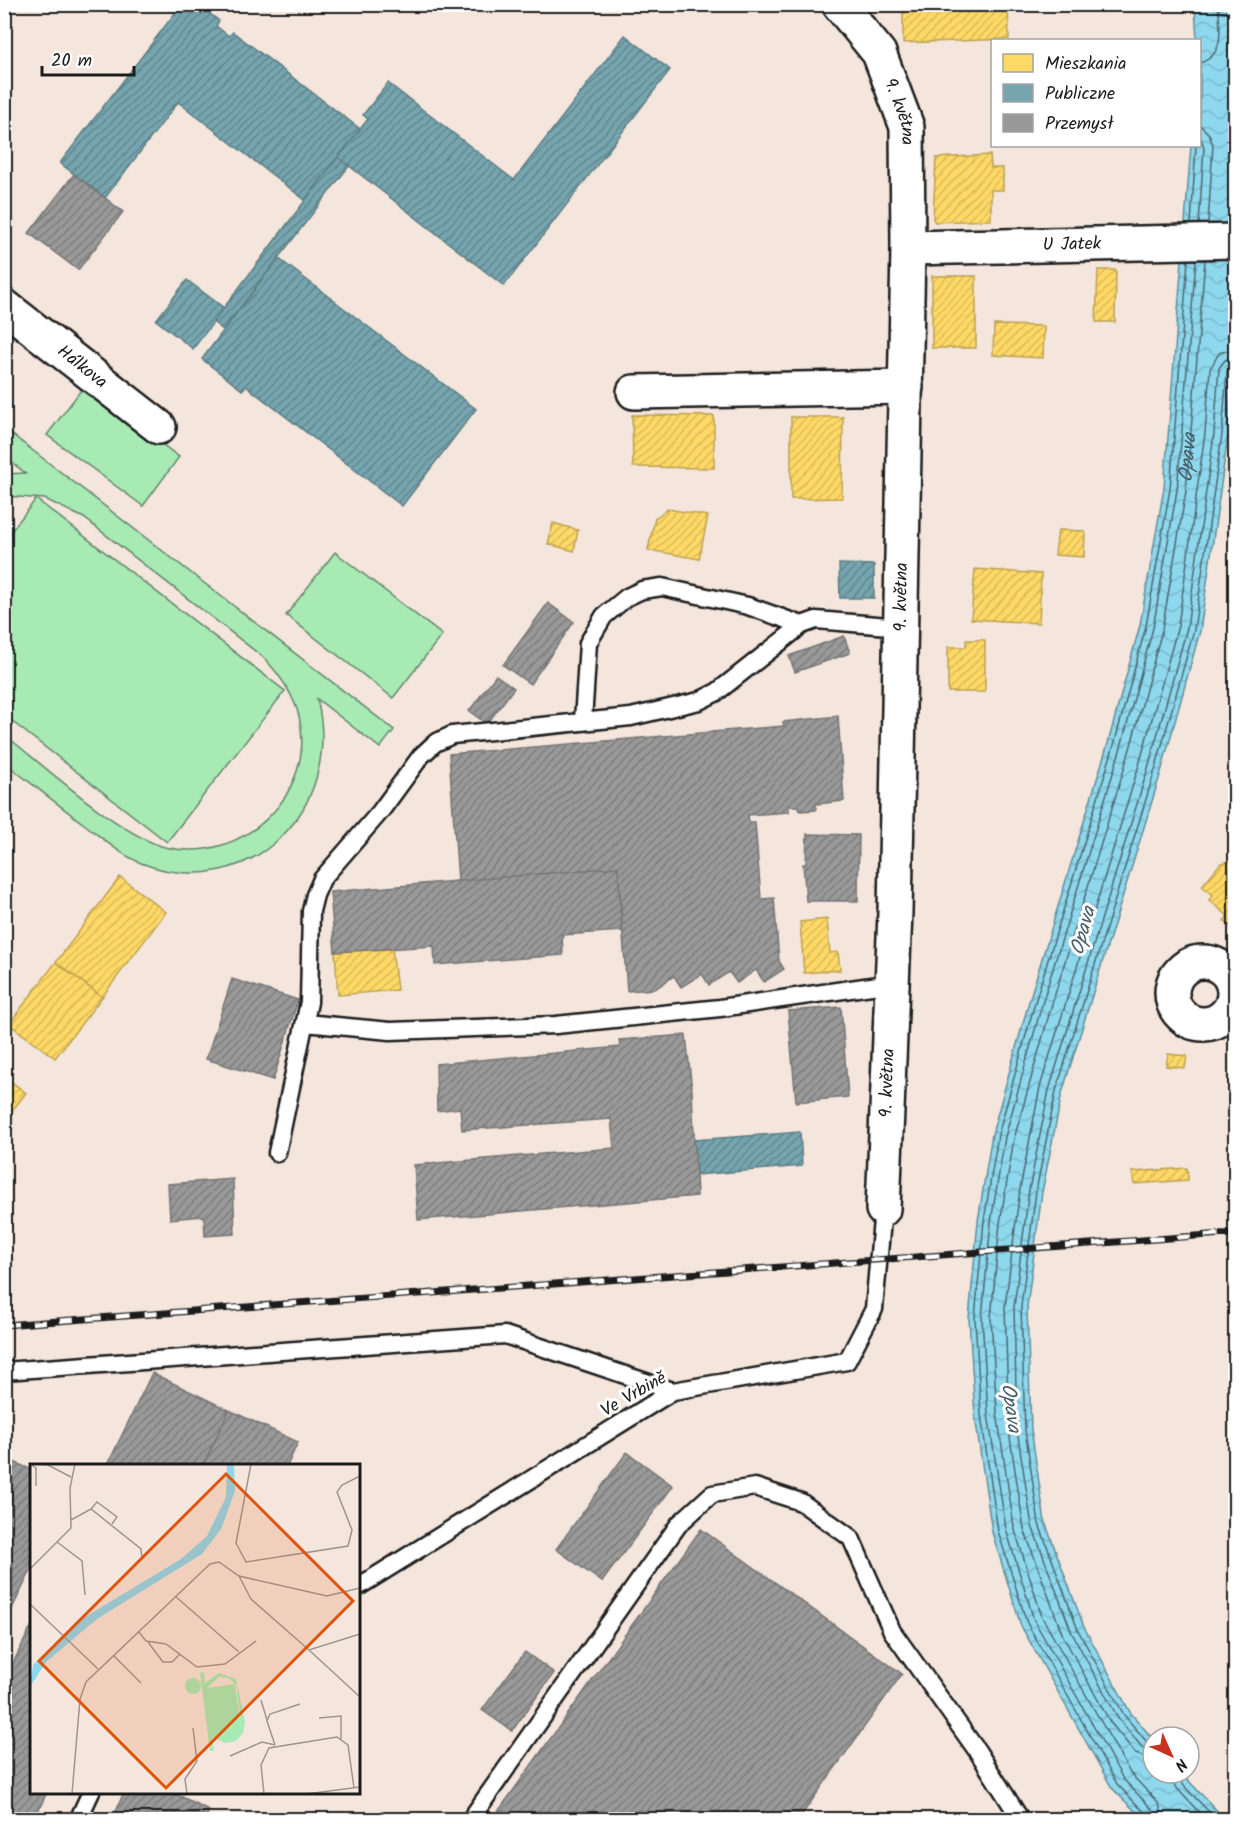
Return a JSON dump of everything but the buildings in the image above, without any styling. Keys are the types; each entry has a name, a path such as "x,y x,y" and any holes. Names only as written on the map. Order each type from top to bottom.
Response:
{"street":[{"name":"9. května","path":"839,4 879,53 907,127 908,248 901,627 892,982 883,1209"},
{"name":"U Jatek","path":"908,248 1236,241"},
{"name":"Hálkova","path":"4,306 159,427"},
{"path":"634,392 906,387"}],"lane":[{"path":"583,721 588,643 604,616 627,597 642,590 662,587 748,606 802,625"},
{"path":"277,1153 309,1002 311,911 315,895 322,879 380,812 421,756 435,743 452,735 631,717 699,700 725,686 802,625 816,620 838,620 901,627"},
{"path":"305,1023 390,1031 556,1025 720,1008 892,982"},
{"name":"Ve Vrbině","path":"360,1586 673,1391 847,1361 874,1309 883,1209"},
{"path":"4,1371 505,1335 673,1391"},
{"path":"470,1820 679,1524 712,1494 755,1487 801,1502 851,1538 892,1631 978,1752 1021,1820"},
{"path":"78,1820 90,1794"}],"green space":[{"path":"84,386 179,457 143,506 47,435"},
{"path":"5,429 394,730 380,748 317,699 322,739 316,777 302,810 280,838 252,859 218,871 181,873 141,863 111,845 5,763 5,735 85,800 130,831 169,848 197,850 224,845 248,833 269,816 286,796 297,771 302,744 299,716 290,692 264,658 84,518 45,499 5,496 5,474 25,473 5,457"},
{"path":"36,499 285,691 167,842 5,716 5,539"},
{"path":"335,552 442,635 393,698 286,615"}],"water":[{"name":"Opava","path":"1195,5 1235,5 1235,331 1228,435 1200,631 1161,772 1062,1093 1042,1192 1027,1307 1031,1429 1045,1522 1084,1627 1130,1712 1141,1725 1141,1785 1192,1785 1225,1819 1143,1819 1112,1788 1021,1626 992,1532 975,1416 969,1318 978,1221 992,1134 1030,998 1108,743 1140,625 1164,488 1191,147 1201,147 1201,39 1197,39"}],"railway":[{"path":"4,1325 1236,1233"}]}
